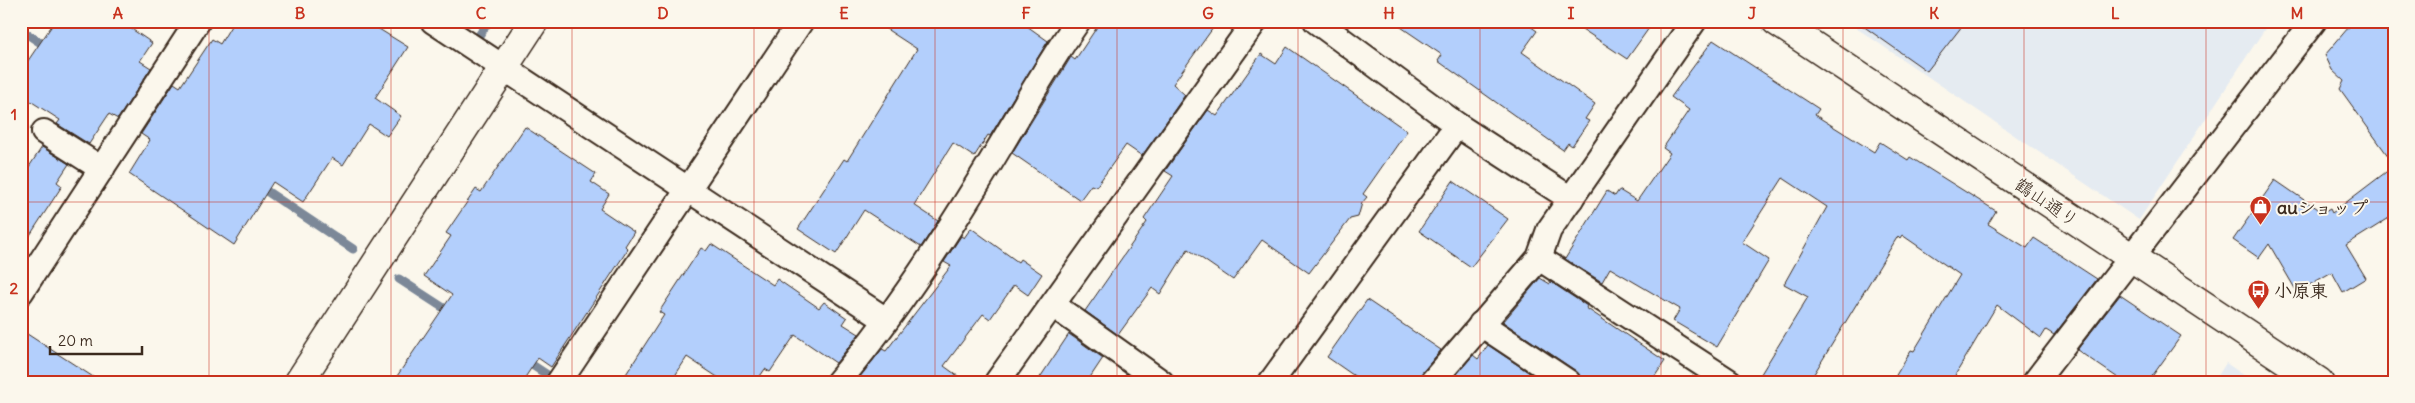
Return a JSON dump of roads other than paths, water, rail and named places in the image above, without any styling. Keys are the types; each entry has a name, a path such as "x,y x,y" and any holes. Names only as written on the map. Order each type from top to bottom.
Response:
{"street":[{"path":"21,292 198,21"},
{"path":"433,21 886,320"},
{"path":"299,382 534,21"},
{"path":"559,382 801,21"},
{"path":"838,382 871,342 974,190 1078,21"},
{"path":"997,382 1255,21"},
{"path":"1316,21 1457,125 1571,199"},
{"path":"1432,382 1539,258 1549,230 1694,21"},
{"name":"鶴山通り","path":"1776,21 2319,382"},
{"path":"2035,382 2314,21"},
{"path":"1272,382 1457,125"},
{"path":"44,132 102,168"},
{"path":"1539,258 1730,382"},
{"path":"1053,305 1161,382"},
{"path":"1482,324 1568,382"}],"waterway":[{"path":"480,34 489,21"},
{"path":"21,30 50,49"},
{"path":"259,186 353,249"},
{"path":"399,279 453,314"},
{"path":"523,359 549,376"}],"place":[{"name":"auショップ","path":"2261,226"},
{"name":"小原東","path":"2258,309"}]}
